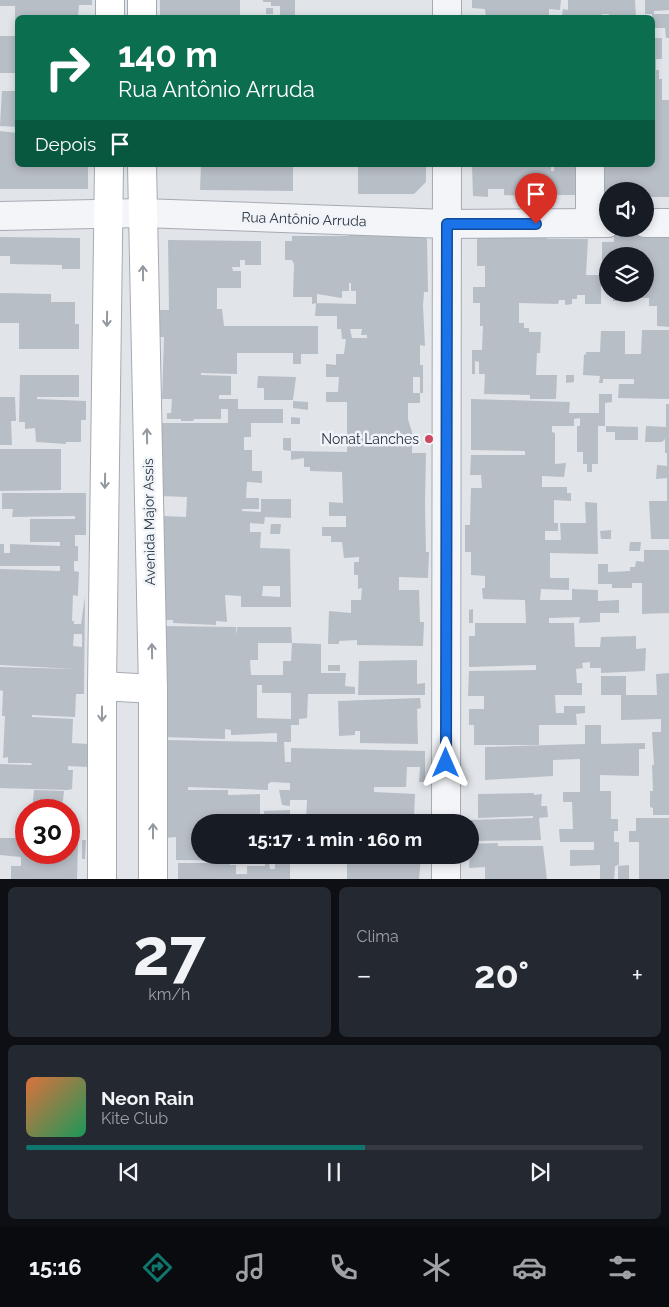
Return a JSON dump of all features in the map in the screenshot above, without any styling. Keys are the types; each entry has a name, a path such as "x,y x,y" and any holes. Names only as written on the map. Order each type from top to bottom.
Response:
{"street":[{"path":"110,0 110,15"},
{"path":"142,0 142,15"},
{"path":"447,0 447,15"},
{"path":"102,879 102,686 109,167"},
{"name":"Avenida Major Assis","path":"142,167 153,689 153,879"},
{"path":"446,814 447,167"},
{"path":"590,167 599,223"},
{"name":"Rua Antônio Arruda","path":"0,216 142,213 447,224 599,223"},
{"path":"654,223 669,223"},
{"path":"102,686 153,689"},
{"path":"446,864 446,879"}],"building":[{"path":"0,0 92,0 92,5 79,5 78,15 15,15 15,6 0,6"},
{"path":"160,0 240,0 240,15 160,15"},
{"path":"263,0 295,0 295,15 280,15 280,6 271,6 271,2 263,2"},
{"path":"472,0 561,0 560,10 549,9 549,15 486,15 485,9 472,8"},
{"path":"568,0 635,0 636,15 562,15 563,9 568,10"},
{"path":"645,0 669,0 669,10 654,11 654,14 669,14 669,38 666,38 665,28 655,28 655,15 645,14"},
{"path":"266,8 273,8 273,14 266,14"},
{"path":"0,36 15,36 15,73 0,73"},
{"path":"655,38 662,38 662,59 656,59 656,70 659,70 659,79 662,79 662,100 669,100 669,197 654,197 654,182 603,182 603,167 655,167"},
{"path":"2,91 15,91 15,127 0,126"},
{"path":"0,131 15,133 15,167 88,167 88,189 0,189"},
{"path":"201,167 293,167 293,191 200,190"},
{"path":"358,167 426,167 426,182 414,194 358,194"},
{"path":"472,167 551,167 551,171 554,171 554,167 585,167 585,195 551,195 551,192 527,192 527,196 504,195 504,189 488,189 488,197 473,196"},
{"path":"419,231 427,239 428,292 424,292 423,305 425,346 420,345 420,365 423,365 423,393 420,393 420,403 408,403 408,419 412,432 412,453 426,453 425,503 426,552 429,552 428,578 399,577 399,590 419,590 420,622 424,622 423,646 357,645 357,640 339,641 339,644 328,644 329,611 351,613 351,600 361,600 362,588 358,589 358,575 354,575 354,562 359,562 359,557 344,558 342,542 331,542 331,536 322,536 322,527 346,527 346,516 329,516 329,502 343,503 342,472 310,471 310,467 304,467 304,458 291,460 291,451 347,452 347,402 326,402 326,392 338,392 339,377 326,377 326,364 336,365 336,354 344,354 346,339 342,339 341,329 337,329 337,316 315,316 316,303 312,304 312,297 293,297 294,264 292,260 285,260 285,241 292,241 292,236 349,236 348,232","holes":["349,283 351,283 351,291 356,291 356,304 317,303 317,294 342,298 342,291 349,291","350,329 362,329 361,335 367,335 367,338 352,338","413,377 420,377 420,393 413,393"]},
{"path":"546,235 547,239 588,239 586,275 599,275 599,302 601,304 585,304 585,295 577,295 577,299 572,299 572,304 565,305 565,300 559,300 558,304 519,303 519,323 524,323 524,328 529,328 529,332 541,332 540,353 537,353 536,375 557,375 556,399 530,399 530,395 484,394 485,374 479,374 479,362 475,361 475,374 472,374 472,350 482,350 483,326 480,326 480,303 473,303 473,287 485,287 485,266 477,266 477,238"},
{"path":"669,236 669,327 657,326 657,306 649,306 649,302 654,302 654,247 602,247 602,242 614,242 614,237"},
{"path":"0,237 80,238 80,269 62,269 62,265 10,264 10,256 0,256"},
{"path":"168,240 261,241 261,265 245,265 245,260 240,260 240,267 232,267 233,271 241,271 241,288 217,288 217,309 222,309 224,326 318,326 318,354 301,354 301,364 293,364 293,353 237,353 237,374 201,373 201,375 231,376 231,395 219,395 219,399 238,399 238,409 283,409 283,423 251,423 251,437 244,437 244,450 252,450 252,471 262,471 262,483 247,482 246,498 259,498 259,509 242,509 242,511 261,512 261,499 291,499 291,518 265,517 264,524 250,523 250,532 261,532 260,548 290,549 291,607 241,607 241,596 225,595 227,622 216,621 216,625 173,623 173,620 166,620 166,610 164,610 163,516 186,517 187,497 159,496 159,469 163,469 161,423 228,423 228,409 221,409 221,419 181,421 181,419 167,419 167,413 171,413 172,399 162,399 164,337 158,337 158,310 169,310","holes":["263,586 280,586 280,597 262,596"]},
{"path":"0,293 51,294 51,302 75,302 75,324 79,324 79,349 19,349 19,323 0,323"},
{"path":"642,330 669,330 669,399 618,398 619,384 634,384 634,379 603,379 603,383 599,383 600,376 583,375 584,354 586,355 586,352 600,352 601,331 625,331 625,354 641,354"},
{"path":"20,375 79,375 79,397 37,397 37,399 86,401 86,420 81,420 81,442 66,442 66,444 36,442 35,428 25,429 25,422 19,422"},
{"path":"566,375 574,375 574,382 566,383"},
{"path":"258,376 296,377 293,400 264,400 264,388 257,388"},
{"path":"599,394 612,394 612,402 605,403 605,426 598,426 598,464 592,464 592,472 587,472 587,464 583,464 583,452 577,452 577,426 580,426 580,418 574,419 574,426 552,426 552,432 555,433 555,464 566,463 564,477 542,476 542,487 567,487 567,493 571,493 571,501 554,500 554,523 558,523 558,531 545,531 545,540 561,540 560,523 586,523 585,502 597,503 598,554 550,553 550,578 569,578 569,590 541,589 540,600 572,600 572,589 598,590 598,601 619,600 619,613 600,613 600,622 579,623 580,617 549,618 549,623 574,623 575,647 600,647 601,637 636,636 636,649 646,648 645,671 601,673 601,668 590,668 590,662 582,663 583,668 576,669 577,683 582,683 582,695 555,695 556,713 564,713 564,706 585,706 585,713 576,714 577,725 539,725 539,745 474,745 474,725 469,725 469,709 484,709 484,696 468,696 469,671 536,670 536,665 469,667 469,636 475,636 475,623 526,623 525,600 483,599 482,588 485,588 485,576 471,575 471,552 465,552 465,525 470,525 471,488 482,488 481,475 470,475 471,455 525,455 525,451 471,450 471,399 570,402 569,413 599,413"},
{"path":"0,397 15,397 16,421 11,421 12,445 0,445"},
{"path":"293,401 308,402 308,410 293,408"},
{"path":"666,404 669,404 669,539 651,539 649,501 667,501 667,478 656,479 657,465 667,466 667,453 665,453 665,439 662,442 645,442 646,426 666,427"},
{"path":"291,417 300,418 300,424 291,424"},
{"path":"606,426 638,427 638,440 615,440 615,432 606,432"},
{"path":"283,438 291,438 291,451 283,450"},
{"path":"0,449 61,449 61,490 0,491"},
{"path":"2,493 86,493 86,535 75,535 75,546 78,546 78,561 74,561 74,571 79,572 78,596 73,595 72,621 74,621 74,624 81,624 85,596 84,694 76,694 75,717 32,715 32,717 73,719 72,743 88,744 88,767 68,766 68,770 73,770 72,789 0,788 0,764 32,765 31,763 8,763 8,757 3,758 5,716 2,716 3,691 0,690 0,667 75,669 0,665 0,569 60,571 60,566 0,566 0,544 4,544 4,553 10,553 10,544 60,546 60,542 30,542 30,519 75,519 75,516 12,517 13,509 2,509","holes":["74,634 82,634 82,647 73,646"]},
{"path":"271,524 281,524 280,534 270,534"},
{"path":"611,530 611,539 601,539 600,531"},
{"path":"630,542 641,542 640,551 629,551"},
{"path":"644,550 669,550 669,613 642,614 642,583 632,583 632,588 612,588 612,584 598,584 598,564 608,564 608,572 630,571 630,567 635,567 636,561 644,562"},
{"path":"473,609 473,623 469,623 469,610"},
{"path":"160,626 236,627 236,636 237,627 291,627 292,643 321,644 321,673 346,673 345,686 355,687 355,694 308,694 307,718 299,719 299,725 291,725 291,742 284,742 285,762 291,762 291,748 425,751 425,782 419,782 420,767 407,767 406,787 374,787 374,792 415,794 414,814 306,814 307,800 290,800 290,806 282,805 279,790 290,790 290,783 271,782 268,784 268,790 188,787 188,790 228,790 228,795 260,794 260,814 191,814 191,860 176,860 176,837 166,838 165,740 277,742 277,733 231,735 231,730 225,729 225,739 163,737","holes":["258,643 292,643 291,661 283,661 283,675 251,675 250,660 258,660","257,685 262,685 262,693 291,693 291,719 257,718"]},
{"path":"417,660 417,684 425,683 425,695 358,695 359,661"},
{"path":"328,665 340,665 340,671 328,671"},
{"path":"669,673 669,815 653,815 653,808 650,807 650,791 653,791 652,765 654,765 652,732 661,732 661,719 621,720 621,695 601,695 601,676 626,676 626,695 657,695 656,674"},
{"path":"420,698 421,708 417,709 418,744 360,743 360,731 355,731 355,735 339,736 338,701"},
{"path":"585,725 601,725 601,744 645,743 645,749 639,749 639,776 600,775 600,791 611,791 611,819 618,819 618,831 614,831 614,842 619,842 619,865 615,866 614,879 600,879 600,865 570,866 570,850 594,850 594,842 560,842 559,829 573,829 572,802 563,802 563,792 580,792 580,759 553,760 553,776 485,780 485,747 585,744"},
{"path":"34,790 64,791 63,799 33,799"},
{"path":"478,794 542,794 541,806 547,806 548,817 539,818 541,840 479,841 479,820 533,818 533,816 479,818"},
{"path":"290,810 290,814 264,814 264,811"},
{"path":"636,818 669,818 669,879 639,879 639,842 629,842 629,831 636,831"},
{"path":"0,838 15,838 15,856 0,855"},
{"path":"82,840 86,840 85,859 82,859"},
{"path":"498,843 498,846 543,846 547,879 485,879 485,867 469,868 469,864 479,864 479,844"},
{"path":"178,863 236,865 236,874 247,874 247,866 265,866 265,864 269,864 270,869 275,869 275,864 290,864 290,879 178,879"},
{"path":"21,864 77,864 77,879 11,879 11,866 21,866"},
{"path":"347,864 420,864 419,879 347,879"},
{"path":"629,865 629,879 618,879 618,866"}],"place":[{"name":"Nonat Lanches","path":"429,439"}],"route":[{"path":"446,763 447,224 536,224"}]}
